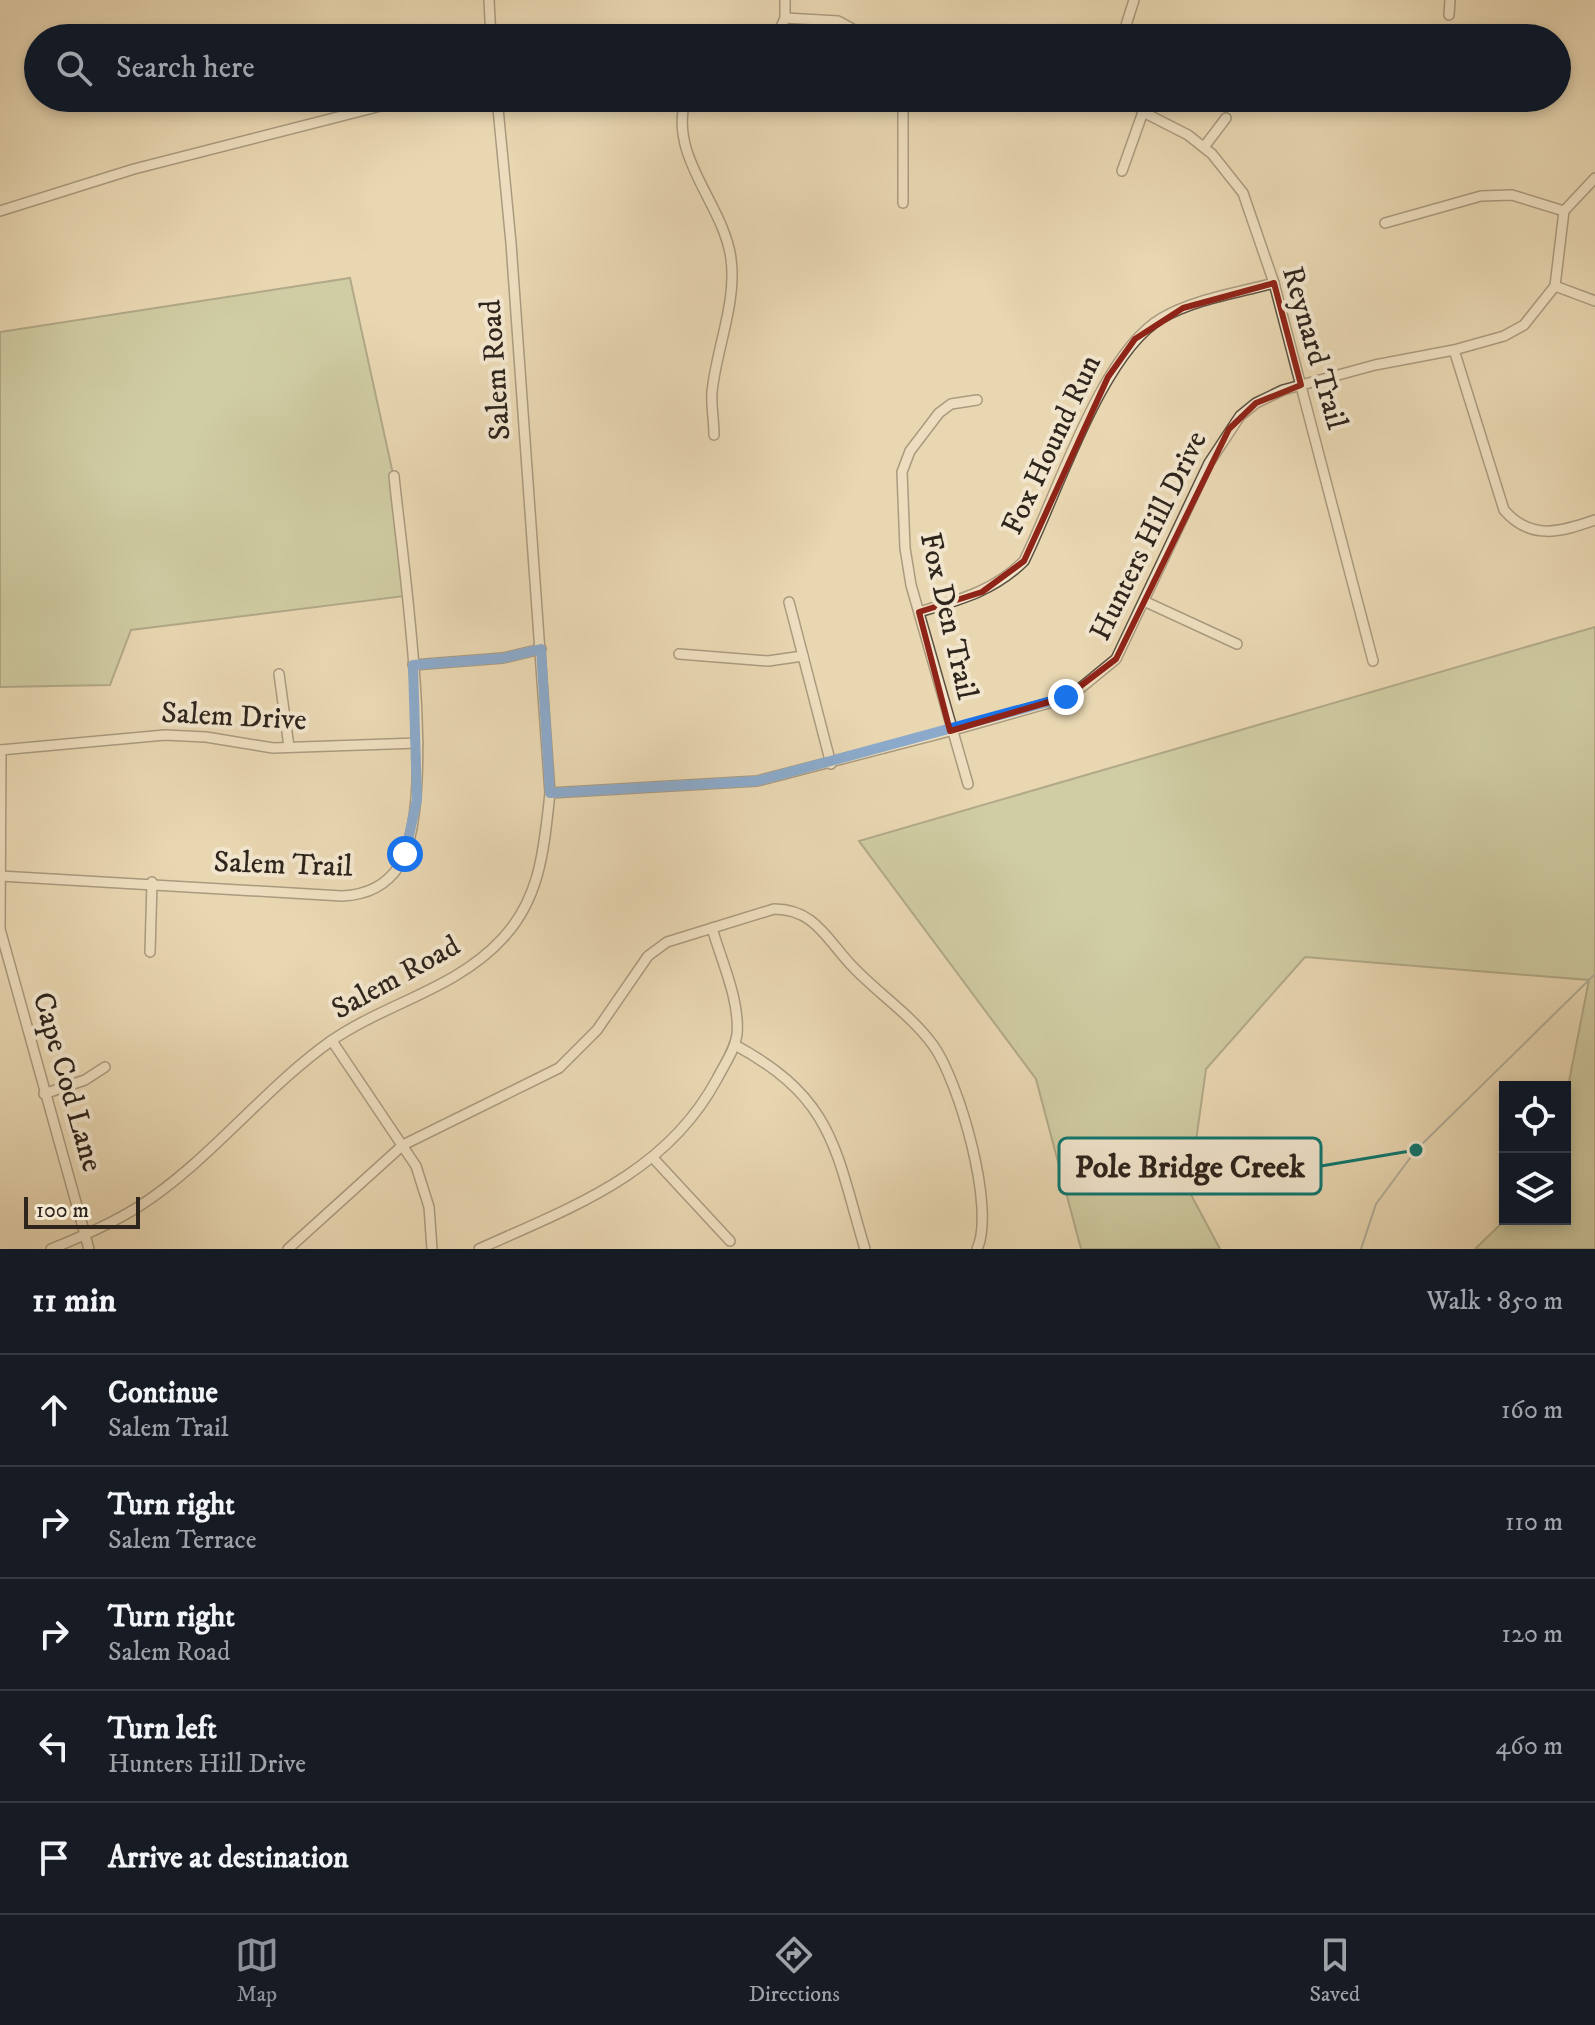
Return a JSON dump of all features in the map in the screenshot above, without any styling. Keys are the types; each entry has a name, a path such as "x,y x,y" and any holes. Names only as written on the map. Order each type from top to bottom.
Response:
{"street":[{"path":"489,0 490,24"},
{"path":"782,24 785,0"},
{"path":"1126,24 1134,0"},
{"path":"1449,15 1450,0"},
{"path":"785,18 838,21 843,24"},
{"path":"0,211 134,169 357,112"},
{"name":"Salem Road","path":"51,1249 86,1235 139,1206 216,1144 288,1076 332,1041 458,975 502,939 529,901 542,868 550,793 498,112"},
{"path":"685,112 687,154 724,226 731,260 712,395 714,435"},
{"path":"903,112 903,203"},
{"path":"1122,171 1143,112"},
{"name":"Reynard Trail","path":"1143,112 1204,147 1243,193 1274,283 1373,661"},
{"path":"1204,147 1226,118"},
{"path":"1385,223 1481,196 1512,195 1564,211 1595,178"},
{"name":"Hunters Hill Drive","path":"550,793 757,781 831,764 1056,701 1086,685 1116,659 1146,602 1159,565 1229,429 1256,403 1301,385 1375,365 1454,350 1515,332 1533,318 1555,286 1564,211"},
{"name":"Fox Hound Run","path":"919,612 982,592 1002,581 1024,561 1108,377 1127,347 1143,331 1183,308 1274,283"},
{"path":"1555,286 1595,301"},
{"path":"1454,350 1504,510 1521,526 1543,533 1564,531 1595,520"},
{"name":"Fox Den Trail","path":"968,784 950,731 905,548 902,472 910,451 939,413 951,404 977,400"},
{"name":"Salem Trail","path":"0,876 152,882 342,896 376,888 393,874 405,854 417,799 418,743 394,476"},
{"path":"789,602 831,764"},
{"path":"1146,602 1237,644"},
{"path":"413,665 503,658 541,649"},
{"path":"679,654 768,661 803,656"},
{"path":"279,674 289,747"},
{"name":"Salem Drive","path":"1,750 176,735 289,747 418,743"},
{"name":"Cape Cod Lane","path":"1,750 0,929 89,1249"},
{"path":"150,952 152,882"},
{"path":"288,1249 403,1145 559,1068 597,1030 648,956 667,942 774,909 808,916 852,967 924,1034 953,1083 982,1195 985,1221 977,1249"},
{"path":"479,1249 611,1187 654,1159 710,1092 735,1045 734,1003 712,928"},
{"path":"332,1041 403,1145 424,1185 432,1249"},
{"path":"735,1045 768,1063 824,1120 865,1249"},
{"path":"44,1094 85,1080 105,1067"},
{"path":"654,1159 730,1241"}],"highlighted area":[{"path":"1274,283 1301,385 1256,403 1229,429 1116,659 1066,697 950,731 919,612 982,592 1024,561 1108,377 1135,339 1183,308"}],"green space":[{"path":"350,278 393,474 405,596 131,630 110,685 0,687 0,332"},
{"path":"1595,627 1595,1249 1475,1249 1500,1225 1571,1225 1569,1081 1589,980 1305,957 1206,1069 1189,1191 1220,1249 1081,1249 1036,1079 859,841"}],"waterway":[{"path":"1361,1249 1376,1204 1416,1150 1595,974"}],"place":[{"name":"Pole Bridge Creek","path":"1416,1150"}],"route":[{"path":"405,854 417,799 418,743 413,665 503,658 541,649 550,793 757,781 831,764 1066,697"}]}
